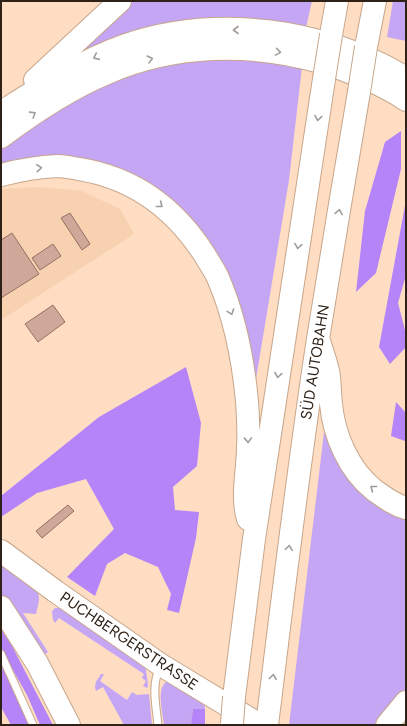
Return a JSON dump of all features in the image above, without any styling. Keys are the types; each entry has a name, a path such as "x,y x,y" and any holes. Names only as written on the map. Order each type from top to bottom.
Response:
{"main road":[{"path":"2,112 120,1"},
{"path":"232,725 234,697 254,539 337,1"},
{"name":"SÜD AUTOBAHN","path":"265,722 318,340 375,1"},
{"path":"2,112 69,70 123,46 158,36 204,30 246,30 285,34 320,41 357,54 406,78"},
{"path":"1,137 26,118 66,93 107,72 147,59 190,50 227,48 261,50 296,55 334,66 369,80 406,100"},
{"path":"1,174 23,169 59,166 91,171 124,182 149,196 173,214 198,244 218,277 233,317 242,360 247,402 248,446 244,505 254,539"},
{"path":"318,340 329,375 331,406 342,449 354,468 368,484 386,499 406,508"},
{"name":"PUCHBERGERSTRASSE","path":"1,551 55,591 161,665 265,722"},
{"path":"1,607 37,664 69,725"},
{"path":"387,725 406,702"}],"lane":[{"path":"1,654 33,725"},
{"path":"158,725 155,691 156,676 161,665"}],"shaded area":[{"path":"132,1 312,1 305,32 111,39 80,52"},
{"path":"393,1 406,1 406,41 387,37"},
{"path":"219,58 270,61 302,67 289,180 253,397 241,327 153,191 1,167 1,148 30,127 82,96 135,73 172,63"},
{"path":"401,131 401,169 376,273 356,292 365,211 385,142"},
{"path":"39,187 82,191 120,209 134,234 1,320 1,189"},
{"path":"406,200 406,275 398,303 406,334 406,347 390,364 379,347"},
{"path":"186,367 201,423 197,466 173,487 175,510 199,512 196,538 179,613 167,610 171,594 158,567 125,553 107,564 95,596 67,577 114,529 86,479 37,493 1,517 1,496 99,417"},
{"path":"396,402 406,413 405,441 391,436"},
{"path":"325,424 406,518 406,688 374,725 289,725"},
{"path":"1,565 37,591 39,602 36,614 23,613 48,652 38,659 1,602"},
{"path":"55,608 62,608 145,664 148,685 147,688 143,686 146,681 142,678 144,674 59,618 55,623 53,620 52,611"},
{"path":"1,629 12,646 53,725 40,725 27,695 1,649"},
{"path":"1,666 12,685 29,725 11,725 1,707"},
{"path":"101,674 104,674 100,681 127,700 132,692 137,695 149,694 152,725 124,725 103,687 96,691 95,684"},
{"path":"168,681 204,701 205,709 193,709 191,724 164,725 161,708 161,694 164,684"},
{"path":"193,709 205,709 205,725 184,725 191,724"}],"building":[{"path":"70,213 90,244 82,250 61,218"},
{"path":"12,233 39,274 1,298 1,240"},
{"path":"53,244 61,256 40,270 32,258"},
{"path":"53,305 65,322 38,342 25,324"},
{"path":"68,505 74,511 42,538 36,531"}]}
